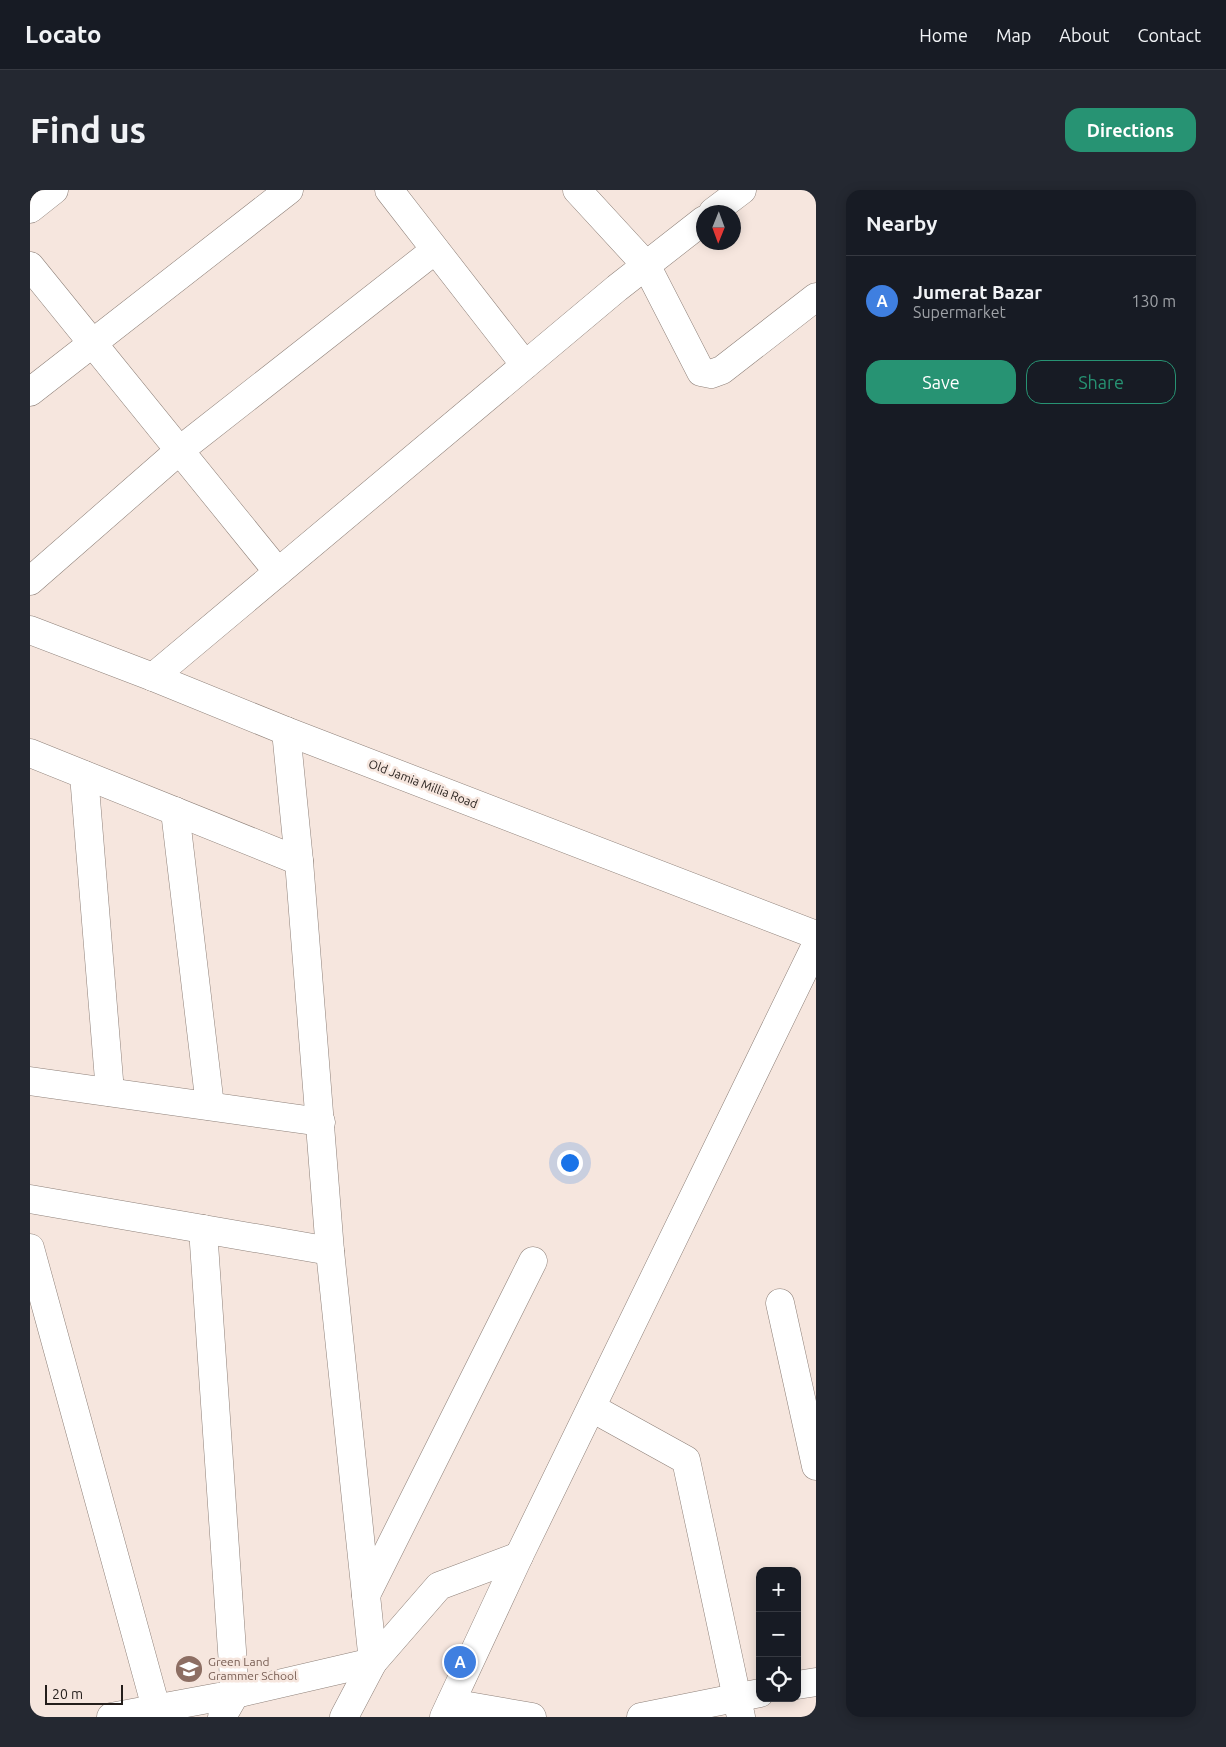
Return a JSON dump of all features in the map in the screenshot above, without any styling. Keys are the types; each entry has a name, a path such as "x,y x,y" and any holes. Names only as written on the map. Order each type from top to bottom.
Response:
{"street":[{"path":"30,209 54,190"},
{"path":"30,392 289,190"},
{"path":"389,190 525,365"},
{"path":"577,190 646,265 701,372 711,374 722,370 816,296"},
{"path":"722,205 742,190"},
{"path":"153,677 525,365 696,226"},
{"path":"30,581 180,450 435,250"},
{"path":"30,266 278,572"},
{"name":"Old Jamia Millia Road","path":"30,630 286,731 816,935"},
{"path":"286,731 299,861 330,1251 373,1662"},
{"path":"30,753 299,861"},
{"path":"84,774 110,1092"},
{"path":"175,811 210,1106"},
{"path":"532,1717 447,1710 519,1556 816,945"},
{"path":"30,1081 321,1122"},
{"path":"30,1199 330,1251"},
{"path":"203,1229 228,1706"},
{"path":"30,1248 156,1708"},
{"path":"366,1595 533,1261"},
{"path":"780,1303 816,1466"},
{"path":"592,1408 686,1460 746,1702 641,1717"},
{"path":"344,1717 373,1662 439,1586 519,1556"},
{"path":"111,1717 156,1708 228,1706 373,1662"},
{"path":"801,1684 816,1682"}],"place":[{"name":"Jumerat Bazar","path":"460,1662"},
{"name":"Green Land Grammer School","path":"189,1669"}]}
